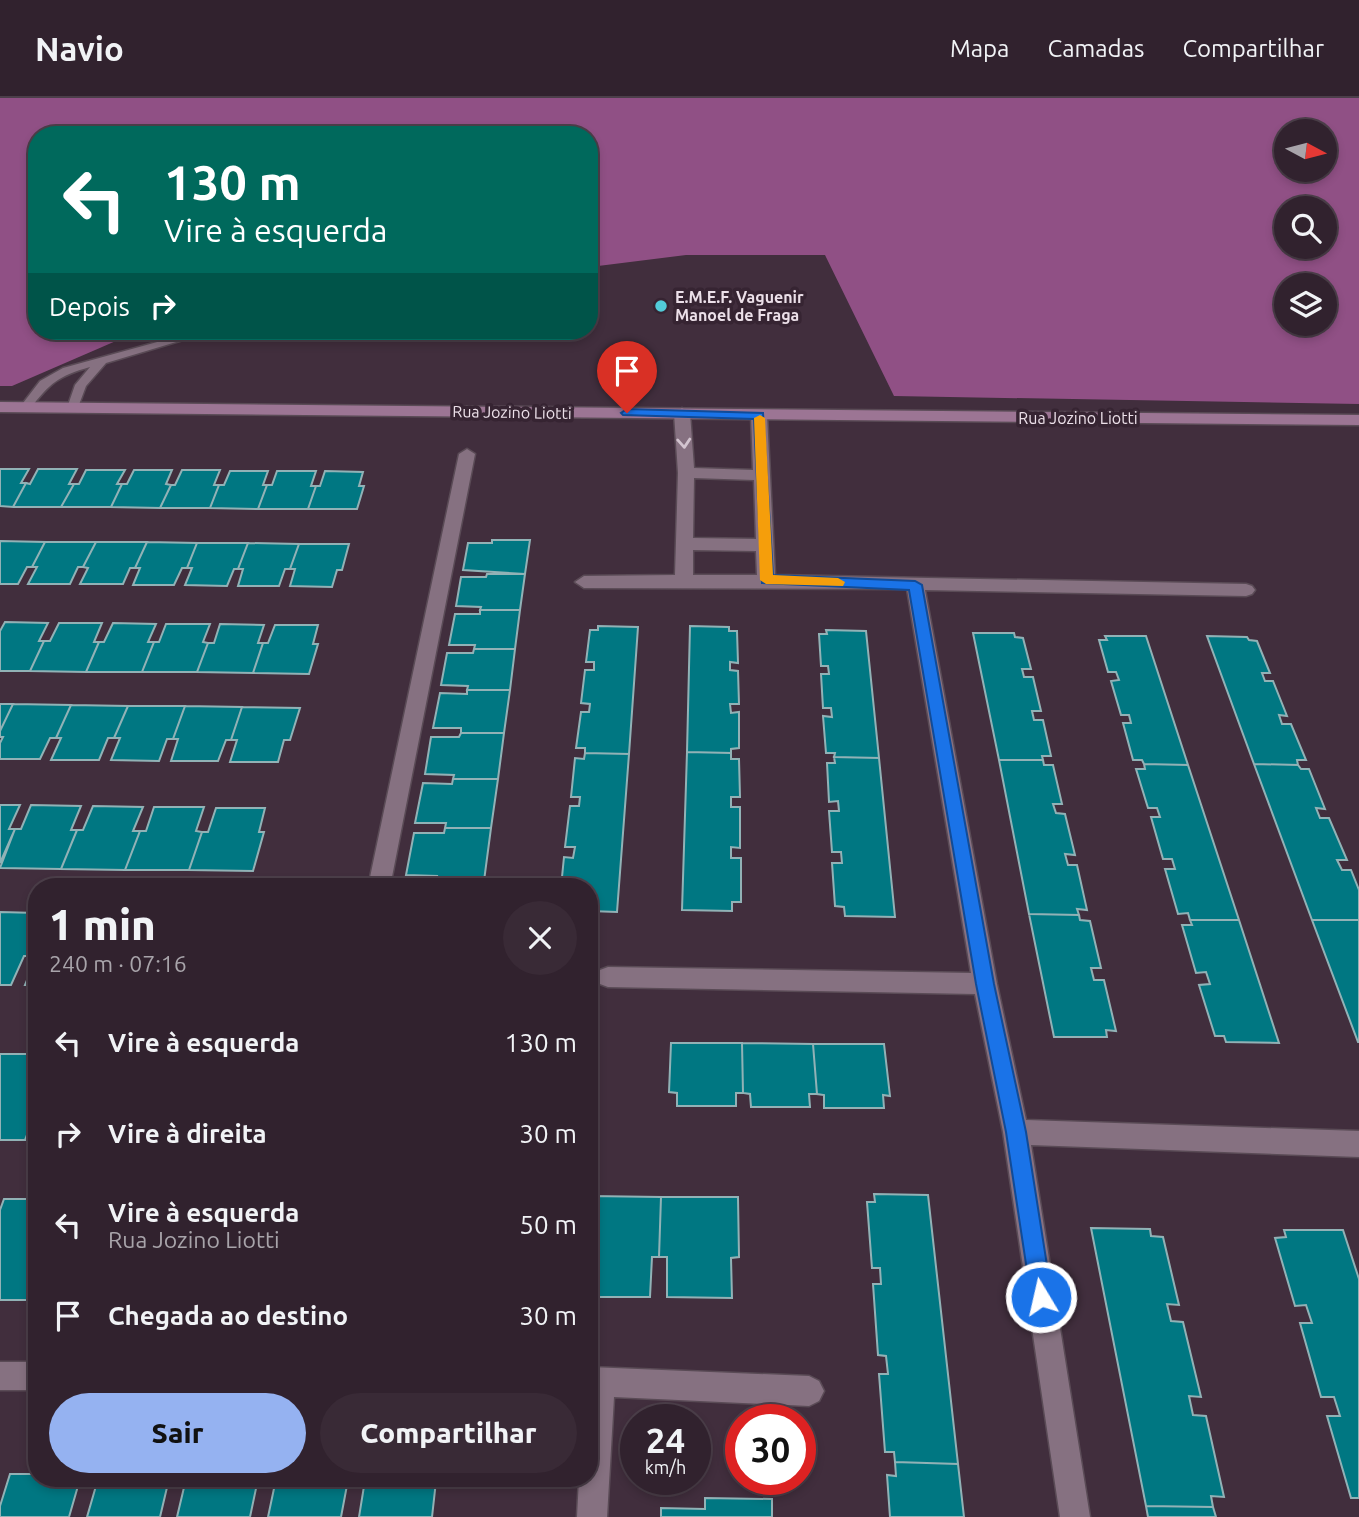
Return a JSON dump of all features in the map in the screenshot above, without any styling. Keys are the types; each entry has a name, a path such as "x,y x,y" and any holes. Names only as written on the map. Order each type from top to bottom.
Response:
{"street":[{"name":"Rua Jozino Liotti","path":"0,407 1359,420"},
{"path":"682,413 687,544 684,580"},
{"path":"759,415 766,580"},
{"path":"381,878 467,454"},
{"path":"686,473 763,475"},
{"path":"687,544 765,545"},
{"path":"584,582 766,580 1246,590"},
{"path":"915,585 985,984 1016,1132 1075,1517"},
{"path":"608,977 985,984"},
{"path":"1016,1132 1359,1144"},
{"path":"0,1376 28,1376"},
{"path":"598,1381 809,1391"},
{"path":"592,1517 593,1487"}],"lane":[{"path":"26,407 44,383 67,370 173,340"},
{"path":"73,408 81,385 104,358"}],"shaded area":[{"path":"0,98 1359,98 1359,404 894,396 825,255 686,255 598,266 598,126 28,126 28,340 118,340 12,386 0,386"}],"building":[{"path":"0,469 29,469 21,483 26,483 13,507 0,506"},
{"path":"38,469 77,469 69,484 74,484 61,507 13,507 26,483 30,484"},
{"path":"86,470 125,470 117,484 122,484 111,507 61,507 74,484 79,484"},
{"path":"134,470 172,470 166,484 171,485 160,508 111,507 122,484 127,484"},
{"path":"182,470 220,470 214,485 219,485 210,508 160,508"},
{"path":"230,471 268,471 263,485 267,485 258,509 210,508 219,485 224,485"},
{"path":"277,471 316,471 311,486 316,486 308,509 258,509 267,485 272,485"},
{"path":"325,471 363,472 359,486 364,486 357,509 308,509"},
{"path":"492,540 530,540 525,574 463,570 468,543 492,543"},
{"path":"0,541 45,542 32,567 27,567 18,584 0,584"},
{"path":"45,542 96,542 83,567 78,567 70,584 28,584 37,567 32,567"},
{"path":"96,542 147,542 135,568 130,568 123,584 80,584 88,568 83,567"},
{"path":"147,542 197,543 187,568 182,568 174,585 133,585 140,568 135,568"},
{"path":"197,543 248,543 238,569 234,569 227,586 185,585 192,568 187,568"},
{"path":"248,543 299,544 290,569 285,569 279,586 238,586 243,569 238,569"},
{"path":"299,544 349,544 342,570 337,570 332,587 290,586 295,569 290,569"},
{"path":"487,574 525,574 520,610 480,610 481,607 456,606 461,577 486,577"},
{"path":"480,610 520,610 515,649 474,649 475,645 449,645 455,614 480,614"},
{"path":"5,622 48,623 39,641 44,641 30,671 0,671 0,631"},
{"path":"59,623 102,623 94,642 99,642 86,672 30,671 44,641 50,641"},
{"path":"113,623 156,624 148,642 154,642 142,672 86,672 99,642 104,642"},
{"path":"166,624 210,624 203,642 208,643 197,672 142,672 154,642 159,642"},
{"path":"220,624 264,625 258,643 263,643 253,673 197,672 208,643 214,643"},
{"path":"275,625 318,625 313,644 318,644 309,674 253,673 263,643 268,643"},
{"path":"598,626 638,627 629,754 585,753 585,748 576,748 581,712 589,712 590,704 581,703 585,670 594,670 594,662 586,662 590,630 598,630"},
{"path":"690,626 729,627 729,631 737,631 738,663 730,662 730,670 738,671 739,704 730,704 731,713 739,712 739,748 731,749 731,753 687,752"},
{"path":"826,630 866,631 879,758 834,757 835,753 826,753 823,716 832,717 831,708 823,708 821,674 829,674 828,666 821,666 819,634 827,634"},
{"path":"973,633 1014,633 1015,637 1023,638 1031,669 1022,669 1024,677 1033,677 1041,711 1032,711 1034,720 1043,720 1051,756 1042,756 1043,760 999,760"},
{"path":"1105,636 1146,636 1188,765 1144,764 1142,760 1133,760 1123,723 1131,723 1129,715 1121,715 1111,681 1119,680 1116,672 1108,672 1099,640 1107,640"},
{"path":"1207,636 1247,637 1257,641 1270,673 1262,673 1265,681 1273,681 1287,716 1279,715 1282,724 1291,724 1306,760 1297,760 1298,765 1254,764"},
{"path":"474,649 515,649 510,690 467,690 468,686 441,685 447,653 473,653"},
{"path":"467,690 510,690 504,733 461,733 461,728 433,728 440,693 467,694"},
{"path":"0,704 13,704 0,731"},
{"path":"13,704 71,705 56,738 50,738 40,759 0,759 0,743 3,737 0,737 0,731"},
{"path":"71,705 128,706 114,738 108,738 99,760 51,760 61,738 56,738"},
{"path":"128,706 185,706 173,739 167,739 159,761 111,760 120,738 114,738"},
{"path":"185,706 242,707 231,740 226,740 218,761 171,761 178,739 173,739"},
{"path":"242,707 300,708 290,740 284,740 278,762 230,762 237,740 231,740"},
{"path":"461,733 504,733 498,779 453,779 454,775 425,774 431,737 459,737"},
{"path":"687,752 731,753 731,759 739,759 740,797 731,797 731,807 740,807 740,848 731,847 731,858 741,858 741,902 732,902 732,911 682,910"},
{"path":"585,753 629,754 617,912 598,911 598,878 562,878 564,857 573,858 575,847 565,847 570,806 579,806 580,797 571,797 575,758 584,759"},
{"path":"834,757 879,758 895,917 845,916 844,907 835,906 832,863 842,863 841,852 832,852 829,811 839,811 838,801 829,802 827,763 835,763"},
{"path":"999,760 1043,760 1044,765 1053,765 1062,804 1053,804 1056,813 1065,814 1075,855 1065,854 1068,865 1077,865 1087,910 1077,909 1079,915 1029,914"},
{"path":"1144,764 1188,765 1239,920 1190,920 1188,913 1178,914 1165,869 1175,869 1172,859 1163,859 1151,817 1160,817 1157,808 1148,808 1136,769 1145,769"},
{"path":"1254,764 1298,765 1301,769 1309,769 1325,809 1316,808 1320,818 1329,818 1347,860 1337,860 1342,870 1351,870 1359,890 1359,920 1312,920"},
{"path":"453,779 498,779 491,828 445,828 446,823 415,823 423,783 452,784"},
{"path":"0,805 20,805 9,829 15,829 0,863"},
{"path":"31,805 81,806 71,830 77,830 61,869 0,868 15,829 21,829"},
{"path":"93,806 143,807 133,831 140,831 125,870 61,869 77,830 83,830"},
{"path":"154,807 204,807 196,831 202,832 189,870 125,870 140,831 146,831"},
{"path":"216,808 265,808 259,832 264,832 253,871 189,870 202,832 208,832"},
{"path":"445,828 491,828 484,878 406,875 414,833 444,833"},
{"path":"0,912 28,913 28,956 24,956 11,985 0,985"},
{"path":"1029,914 1079,915 1080,920 1090,921 1101,968 1091,968 1094,980 1104,980 1116,1031 1106,1030 1107,1037 1054,1037"},
{"path":"1190,920 1239,920 1279,1043 1226,1042 1224,1036 1215,1036 1199,985 1210,984 1206,972 1196,973 1182,925 1192,925"},
{"path":"1312,920 1359,920 1359,1042 1358,1042"},
{"path":"671,1043 742,1043 743,1093 736,1093 736,1106 677,1106 677,1093 669,1092"},
{"path":"742,1043 813,1044 817,1094 809,1094 810,1107 751,1107 750,1094 743,1093"},
{"path":"813,1044 884,1044 890,1096 883,1095 884,1108 824,1108 824,1095 817,1094"},
{"path":"0,1054 28,1054 28,1132 25,1140 0,1140"},
{"path":"874,1194 928,1195 958,1464 895,1462 894,1452 885,1452 879,1374 888,1374 886,1356 878,1355 873,1284 881,1284 880,1268 872,1268 867,1202 875,1202"},
{"path":"598,1196 661,1197 659,1257 652,1257 650,1297 598,1297"},
{"path":"661,1197 738,1197 739,1257 731,1258 732,1298 667,1297 667,1257 659,1257"},
{"path":"4,1199 28,1199 28,1300 0,1300 0,1210"},
{"path":"1091,1228 1150,1229 1151,1236 1163,1237 1179,1305 1167,1304 1171,1321 1183,1322 1201,1397 1189,1396 1193,1415 1206,1416 1224,1497 1211,1496 1213,1507 1146,1506"},
{"path":"1284,1230 1343,1230 1359,1279 1359,1498 1351,1498 1327,1416 1340,1416 1334,1397 1321,1397 1300,1323 1312,1323 1306,1305 1295,1306 1275,1238 1286,1237"},
{"path":"895,1462 958,1464 964,1517 890,1517 887,1475 896,1476"},
{"path":"10,1474 28,1474 28,1487 78,1487 69,1517 0,1517 0,1506"},
{"path":"96,1487 167,1487 160,1517 87,1517"},
{"path":"184,1487 256,1487 250,1517 177,1517"},
{"path":"274,1487 347,1487 341,1517 268,1517"},
{"path":"364,1487 435,1487 432,1517 359,1517"},
{"path":"705,1498 772,1499 772,1517 661,1517 661,1508 705,1509"},
{"path":"1146,1506 1213,1507 1216,1517 1148,1517"}],"slow traffic":[{"path":"760,418 766,580 838,582"}],"place":[{"name":"E.M.E.F. Vaguenir Manoel de Fraga","path":"661,306"}],"route":[{"path":"627,413 759,415 766,580 915,585 985,984 1016,1132 1041,1297"}]}
